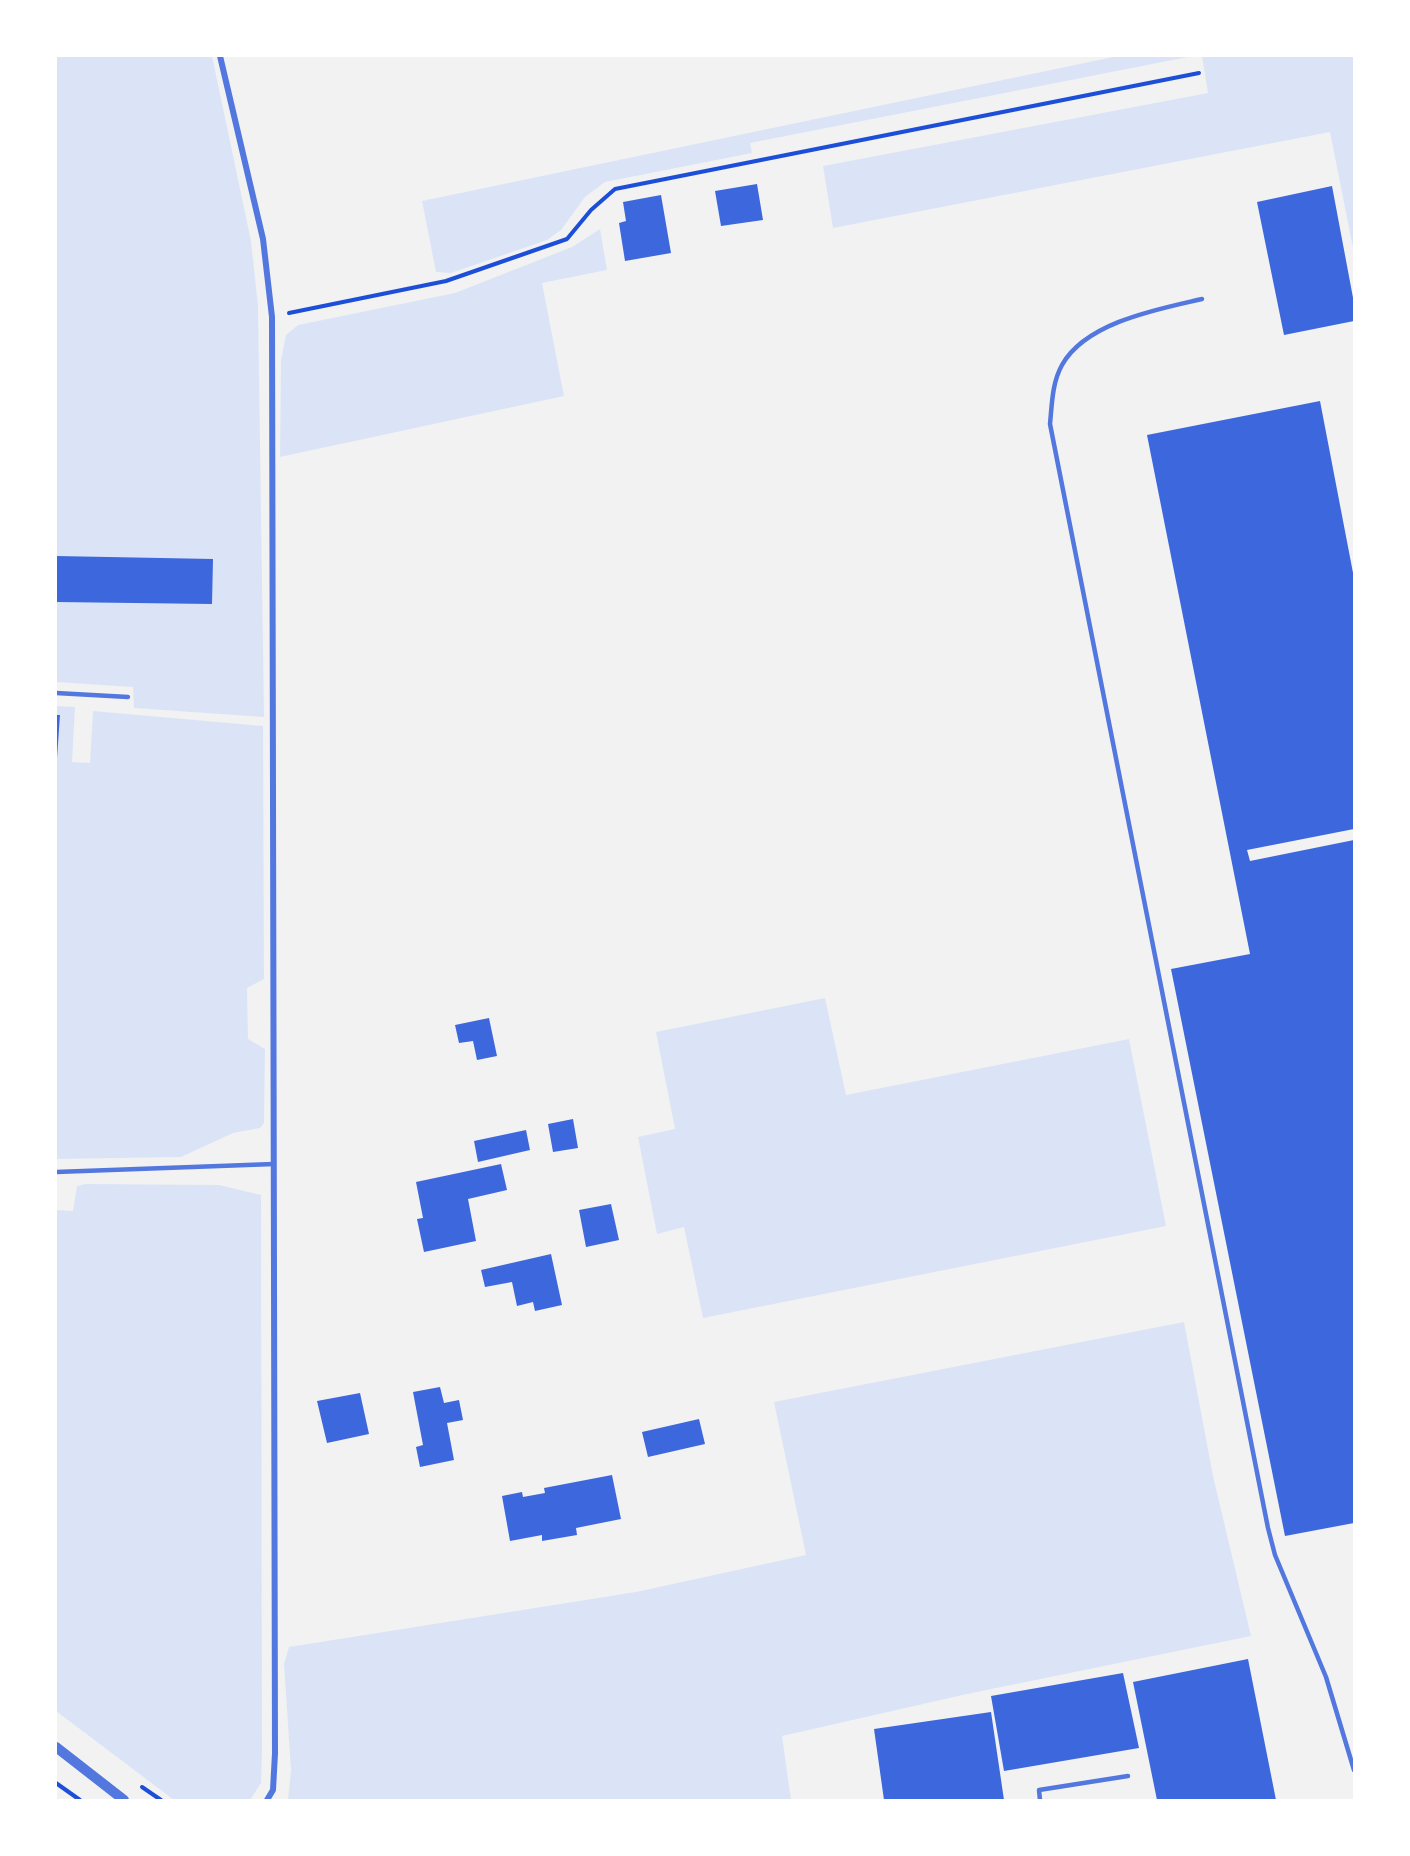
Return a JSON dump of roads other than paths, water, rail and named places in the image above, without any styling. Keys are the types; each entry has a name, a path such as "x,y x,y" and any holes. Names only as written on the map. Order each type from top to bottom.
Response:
{"street":[{"path":"220,56 263,239 272,317 275,1753 273,1790 267,1800"},
{"path":"56,1748 124,1800"}],"lane":[{"path":"1202,299 1139,314 1103,330 1081,345 1062,364 1053,389 1050,424 1268,1528 1275,1555 1326,1677 1354,1770"},
{"path":"56,693 128,697"},
{"path":"56,1172 274,1164"},
{"path":"1040,1800 1039,1790 1128,1776"}]}
